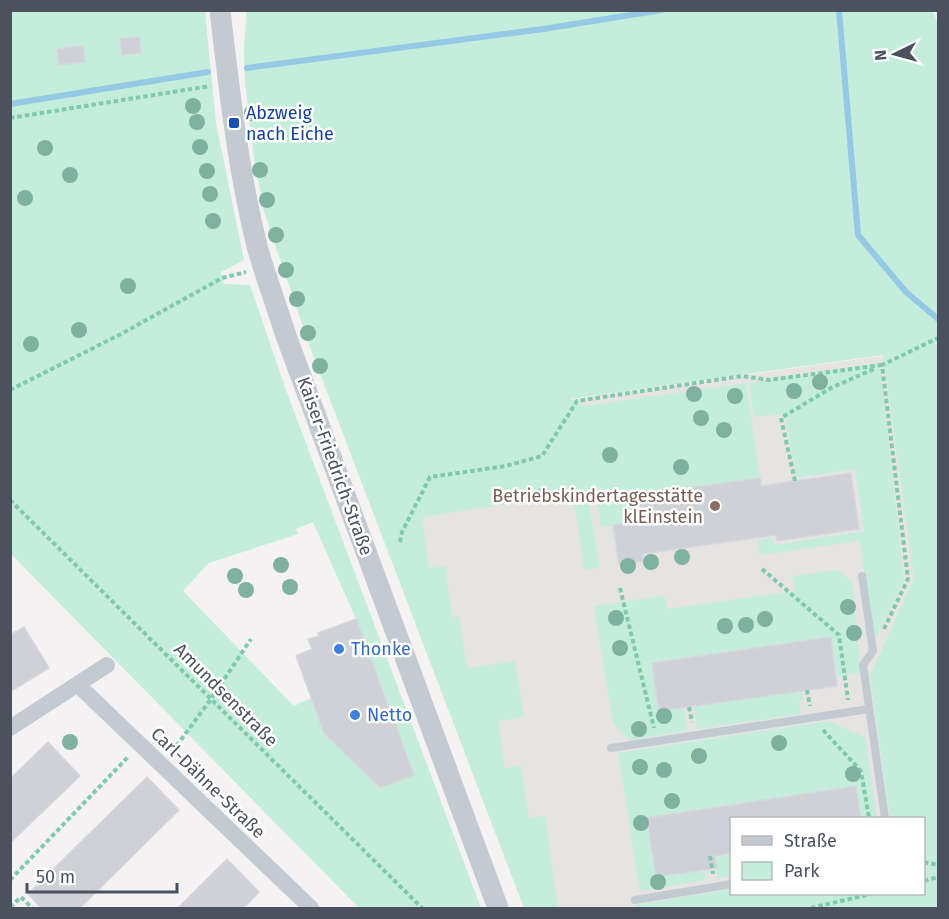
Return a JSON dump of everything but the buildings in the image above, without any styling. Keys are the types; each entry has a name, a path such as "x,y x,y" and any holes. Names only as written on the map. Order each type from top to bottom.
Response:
{"street":[{"name":"Kaiser-Friedrich-Straße","path":"220,10 246,194 264,268 293,355 498,909"},
{"path":"10,729 107,665"},
{"name":"Carl-Dähne-Straße","path":"78,685 311,909"}],"lane":[{"path":"862,576 873,651 863,665 885,817"},
{"path":"611,748 869,709"},
{"path":"635,900 730,884"}],"path":[{"path":"10,118 229,84"},
{"path":"10,390 123,333 222,278 253,270"},
{"path":"795,481 781,418 831,388 939,338"},
{"path":"399,542 430,477 506,466 542,456 577,401 742,376 769,380 882,365"},
{"path":"873,651 908,579 882,365"},
{"name":"Amundsenstraße","path":"10,500 422,909"},
{"path":"762,569 839,635 849,711"},
{"path":"620,588 657,741"},
{"path":"162,766 251,639"},
{"path":"807,690 809,699"},
{"path":"689,707 691,718"},
{"path":"811,717 861,771 869,817"},
{"path":"10,880 140,744"},
{"path":"710,856 712,868"},
{"path":"811,909 867,895"},
{"path":"10,908 21,897 32,909"}],"shaded area":[{"path":"938,348 924,817 730,817 730,895 786,908 524,908 376,519 580,483 568,400"}],"green space":[{"path":"10,11 205,11 216,123 244,260 221,272 224,284 250,285 286,390 481,908 359,908 11,554","holes":["313,522 356,619 324,733 311,698 294,706 183,591 209,563 298,534 296,529"]},
{"path":"247,11 932,11 938,22 938,908 636,908 635,905 730,889 730,895 925,895 925,817 890,817 870,676 914,578 883,355 570,399 584,406 746,383 760,478 634,496 637,522 601,527 596,490 587,491 600,568 584,570 573,494 422,517 429,568 445,566 452,617 459,616 467,668 515,661 524,717 498,721 505,768 521,766 529,818 545,816 558,908 524,908 311,350 264,212 254,157 245,83 244,47"},
{"path":"880,363 904,580 874,641 860,541 760,555 758,540 773,538 774,545 864,531 855,469 797,478 784,414 754,417 749,383"},
{"path":"836,570 852,581 861,673 836,676 830,637 653,662 659,711 684,708 687,731 628,740 613,723 594,606 665,596 667,609 795,591 792,576"},
{"path":"802,691 803,700 799,701 801,714 697,729 694,706"},
{"path":"829,721 865,737 877,817 861,817 855,786 647,818 656,877 687,872 703,857 706,880 640,891 618,753"},
{"path":"730,853 730,876 718,878 715,856"}],"waterway":[{"path":"247,68 543,29 662,10"},
{"path":"839,10 858,235 906,292 938,319"},
{"path":"10,104 208,72"}],"place":[{"name":"Abzweig nach Eiche","path":"234,123"},
{"name":"Betriebskindertagesstätte klEinstein","path":"715,506"},
{"name":"Thonke","path":"339,649"},
{"name":"Netto","path":"355,715"}]}
